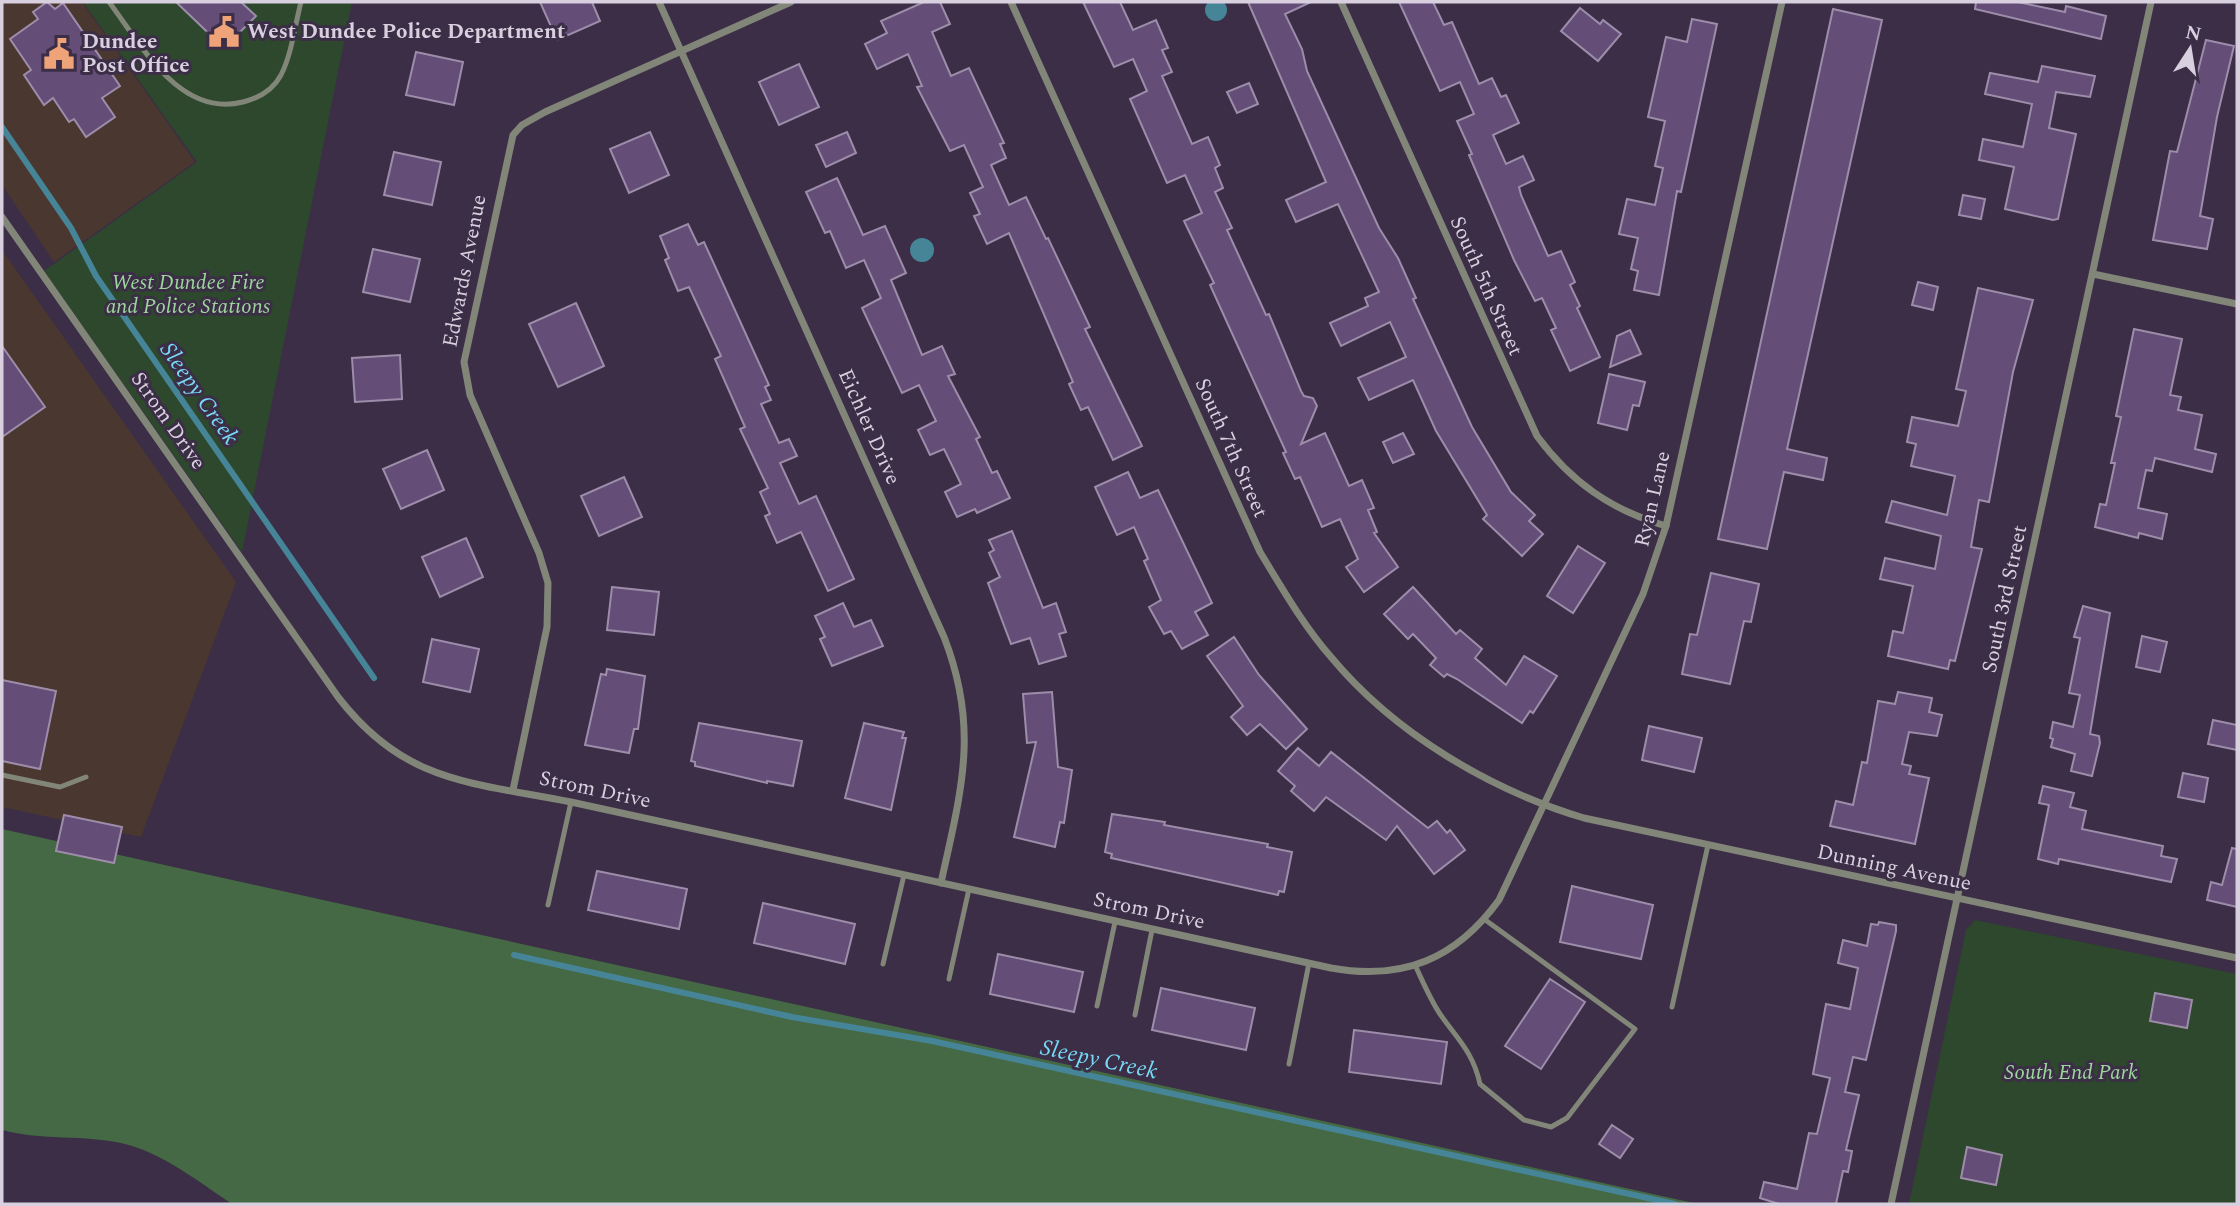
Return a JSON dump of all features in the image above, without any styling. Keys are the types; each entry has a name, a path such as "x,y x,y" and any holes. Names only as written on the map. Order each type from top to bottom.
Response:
{"street":[{"name":"Eichler Drive","path":"659,2 944,637 958,674 965,718 965,766 941,883"},
{"name":"Edwards Avenue","path":"513,790 547,627 548,583 539,553 475,408 464,370 467,341 513,135 522,125 791,2"},
{"name":"South 7th Street","path":"1012,2 1254,540 1288,600 1333,661 1403,725 1468,767 1546,805"},
{"name":"South 5th Street","path":"1341,2 1537,436 1560,465 1594,494 1632,515 1666,526"},
{"name":"Ryan Lane","path":"1442,954 1484,919 1505,890 1643,594 1666,526 1782,2"},
{"name":"South 3rd Street","path":"1891,1204 2151,2"},
{"name":"Strom Drive","path":"2,217 363,728 387,749 422,769 447,778 571,802 1309,963 1362,972 1390,972 1442,954"},
{"path":"2093,274 2237,304"},
{"name":"Dunning Avenue","path":"1546,805 1584,818 2237,958"}],"lane":[{"path":"109,2 171,81 196,99 224,104 259,98 277,82 286,63 301,2"},
{"path":"2,775 60,786 86,777"},
{"path":"548,905 571,802"},
{"path":"1672,1007 1709,845"},
{"path":"883,964 904,875"},
{"path":"949,979 969,889"},
{"path":"1415,965 1440,1013 1478,1067 1480,1084 1524,1120 1550,1127 1567,1118 1635,1029 1484,919"},
{"path":"1097,1006 1115,922"},
{"path":"1135,1015 1152,930"},
{"path":"1289,1064 1309,963"}],"shaded area":[{"path":"2,2 82,2 195,162 54,262 2,185"},
{"path":"2,250 236,582 141,837 2,807"}],"green space":[{"name":"West Dundee Fire and Police Stations","path":"83,2 352,2 242,552 44,271 197,162"},
{"path":"2,829 1698,1204 232,1204 154,1154 125,1144 2,1130"},
{"name":"South End Park","path":"1975,920 2237,974 2237,1204 1909,1204 1966,930"}],"water":[{"path":"1216,-1 1224,2 1227,10 1224,18 1216,21 1208,18 1205,10 1208,2"},
{"path":"922,238 933,245 934,250 927,261 922,262 911,255 910,250 917,239"}],"building":[{"name":"Dundee Post Office","path":"47,2 55,9 63,3 120,86 102,98 115,117 86,137 74,119 69,122 53,98 44,105 24,75 31,70 10,39 38,19 33,12"},
{"name":"West Dundee Police Department","path":"176,2 241,2 256,16 224,48"},
{"path":"540,2 592,2 600,21 557,40"},
{"path":"924,2 940,2 950,24 932,32 951,76 969,68 1004,143 1000,144 1006,158 991,165 1009,205 1026,197 1090,327 1085,329 1142,446 1113,460 1088,407 1081,410 1069,384 1073,382 1009,233 987,244 974,216 980,214 970,193 983,187 964,145 950,151 917,87 922,86 908,54 877,69 865,44 887,33 881,21"},
{"path":"1083,2 1120,2 1133,30 1156,20 1168,48 1162,50 1172,72 1162,76 1192,144 1208,137 1220,165 1215,168 1223,188 1215,192 1232,228 1227,230 1266,315 1269,314 1301,391 1304,396 1313,398 1317,406 1301,444 1325,433 1349,486 1362,480 1374,508 1368,510 1377,532 1374,533 1398,567 1364,592 1346,567 1358,559 1340,519 1322,527 1300,477 1295,479 1283,453 1286,452 1210,285 1214,283 1184,221 1202,213 1185,175 1167,183 1130,99 1147,91 1133,59 1114,67"},
{"path":"1248,2 1311,2 1285,14 1302,49 1307,71 1379,228 1398,258 1416,298 1413,299 1472,427 1511,492 1535,515 1529,521 1543,534 1522,556 1483,519 1487,515 1436,431 1413,380 1369,400 1358,378 1406,357 1390,322 1341,346 1330,323 1368,306 1365,298 1379,292 1338,204 1296,222 1286,200 1326,182"},
{"path":"1399,2 1433,2 1444,25 1452,22 1479,84 1492,78 1501,97 1506,95 1519,123 1493,135 1506,164 1523,156 1534,180 1519,187 1521,195 1548,256 1561,251 1575,282 1570,285 1580,306 1577,308 1600,357 1570,371 1551,330 1556,328 1542,298 1535,301 1514,260 1469,155 1472,154 1457,121 1474,114 1460,82 1440,91"},
{"path":"1976,2 2018,2 2065,12 2066,6 2106,16 2101,39 1975,9"},
{"path":"1580,8 1600,24 1603,20 1621,34 1598,61 1561,31"},
{"path":"1833,9 1882,20 1787,449 1827,458 1823,480 1784,472 1767,549 1718,539"},
{"path":"1692,19 1717,24 1681,192 1677,191 1659,295 1634,290 1638,271 1631,269 1638,238 1619,234 1627,199 1655,205 1663,168 1655,166 1665,121 1648,117 1666,37 1687,42"},
{"path":"2206,40 2234,46 2217,117 2200,216 2213,219 2207,249 2153,240 2170,151 2177,152"},
{"path":"416,52 463,62 454,105 406,95"},
{"path":"799,64 819,107 779,125 759,82"},
{"path":"2042,66 2095,76 2090,97 2056,92 2049,128 2076,134 2058,219 2053,220 2005,209 2014,167 1979,160 1983,139 2023,147 2032,104 1985,94 1990,73 2038,82"},
{"path":"1249,83 1258,104 1237,113 1227,92"},
{"path":"650,132 669,175 629,193 610,149"},
{"path":"847,132 856,153 826,167 816,145"},
{"path":"394,152 441,162 432,205 384,195"},
{"path":"837,178 863,235 885,226 906,273 891,280 922,355 942,346 955,374 948,376 980,437 976,439 992,473 997,471 1010,498 977,513 975,509 957,517 945,492 961,484 944,449 930,455 918,430 936,421 919,385 902,393 862,308 881,298 864,260 846,268 830,231 825,233 806,192"},
{"path":"1963,195 1985,199 1981,219 1959,215"},
{"path":"688,224 698,245 704,242 769,385 765,387 771,400 761,404 779,443 789,439 797,456 780,463 799,504 816,496 854,579 828,591 801,532 777,543 765,516 770,514 760,492 768,488 740,429 745,427 715,359 721,356 689,287 678,291 665,260 669,258 660,236"},
{"path":"373,249 420,259 410,302 363,292"},
{"path":"1918,282 1938,287 1933,310 1912,305"},
{"path":"1978,288 2033,300 2013,372 1989,502 1979,500 1971,547 1982,549 1955,661 1950,660 1948,669 1888,656 1893,631 1903,633 1913,586 1880,579 1885,558 1935,569 1941,536 1886,522 1892,501 1947,515 1955,476 1911,466 1916,444 1907,442 1912,417 1958,426 1966,391 1956,389"},
{"path":"576,303 604,366 558,387 529,324"},
{"path":"2134,329 2182,339 2170,395 2181,397 2178,410 2202,415 2195,449 2216,454 2212,472 2155,458 2152,471 2146,470 2138,508 2167,514 2162,539 2139,533 2138,538 2095,527 2100,504 2106,505 2115,463 2111,463 2121,417 2116,416"},
{"path":"1630,330 1641,354 1610,367 1617,336"},
{"path":"2,346 45,407 2,437"},
{"path":"400,355 402,399 355,402 352,358"},
{"path":"1609,374 1645,382 1639,406 1633,405 1627,430 1598,423"},
{"path":"1403,433 1414,454 1393,463 1383,442"},
{"path":"427,450 444,490 401,509 383,469"},
{"path":"1128,472 1140,498 1158,490 1212,603 1195,612 1208,635 1182,649 1171,631 1164,634 1149,607 1161,600 1144,561 1148,559 1134,527 1117,535 1095,487"},
{"path":"624,477 642,517 599,536 581,496"},
{"path":"1012,531 1043,608 1056,603 1066,632 1059,634 1066,656 1039,664 1030,638 1011,644 988,583 1000,577 989,553 994,550 989,540"},
{"path":"466,538 483,577 440,597 422,557"},
{"path":"1578,546 1605,563 1573,613 1547,596"},
{"path":"1711,573 1759,584 1751,622 1744,621 1730,684 1682,674 1690,634 1697,635"},
{"path":"612,587 659,592 654,635 607,630"},
{"path":"1413,587 1456,634 1460,630 1482,649 1475,658 1506,685 1524,656 1557,676 1533,713 1530,711 1522,723 1457,679 1447,674 1444,677 1430,665 1436,658 1413,634 1408,639 1384,614"},
{"path":"843,603 854,627 871,620 883,646 832,666 820,639 825,637 815,616"},
{"path":"2083,606 2110,613 2090,734 2099,736 2100,743 2092,776 2071,771 2075,754 2051,747 2053,739 2050,738 2053,722 2073,727 2080,695 2069,693 2080,638 2074,637"},
{"path":"2142,636 2167,642 2160,672 2136,667"},
{"path":"1234,637 1259,675 1307,729 1286,749 1260,724 1247,735 1231,717 1243,706 1207,656"},
{"path":"432,639 479,649 470,692 423,682"},
{"path":"607,669 645,676 638,729 634,729 629,753 585,745 601,674 606,675"},
{"path":"2,680 56,691 40,769 2,761"},
{"path":"1052,692 1058,767 1072,770 1064,823 1060,822 1055,847 1014,837 1036,742 1027,743 1023,694"},
{"path":"1898,692 1932,698 1929,712 1942,715 1937,736 1909,732 1902,764 1911,766 1909,774 1929,778 1915,844 1830,826 1836,801 1853,805 1862,762 1867,763 1878,701 1895,704"},
{"path":"2213,720 2237,725 2237,750 2208,744"},
{"path":"699,723 802,741 793,786 767,783 695,766 695,762 691,761"},
{"path":"864,723 904,732 902,738 906,738 891,810 845,798"},
{"path":"1649,726 1702,738 1694,772 1642,760"},
{"path":"1298,748 1319,766 1331,752 1428,828 1437,821 1447,833 1450,830 1465,850 1434,874 1397,826 1386,840 1326,797 1314,811 1291,791 1295,786 1278,771"},
{"path":"2183,773 2208,778 2204,802 2178,797"},
{"path":"2043,786 2074,793 2070,807 2086,811 2082,829 2163,846 2161,856 2177,859 2171,882 2059,859 2058,864 2038,859 2049,805 2039,803"},
{"path":"1112,814 1165,822 1164,825 1268,844 1267,847 1292,852 1284,892 1279,891 1278,895 1111,858 1112,854 1105,852"},
{"path":"64,815 122,827 114,863 56,851"},
{"path":"2232,848 2237,849 2237,907 2207,900 2211,882 2222,885"},
{"path":"597,871 687,889 679,929 588,910"},
{"path":"1572,886 1653,905 1641,959 1560,942"},
{"path":"763,903 855,924 845,964 754,943"},
{"path":"1879,922 1896,925 1896,931 1866,1060 1853,1057 1845,1092 1859,1095 1846,1150 1852,1151 1848,1172 1843,1171 1836,1204 1779,1204 1760,1198 1764,1182 1797,1189 1809,1133 1817,1134 1830,1078 1813,1074 1826,1004 1850,1009 1858,968 1838,963 1843,940 1867,946 1871,924 1878,925"},
{"path":"998,954 1083,972 1074,1012 990,994"},
{"path":"1550,979 1585,1002 1541,1069 1505,1046"},
{"path":"1161,988 1255,1008 1246,1050 1152,1030"},
{"path":"2155,993 2192,1000 2187,1028 2150,1021"},
{"path":"1354,1030 1447,1042 1441,1084 1349,1072"},
{"path":"1612,1125 1633,1139 1620,1158 1599,1144"},
{"path":"1967,1147 2002,1155 1996,1185 1961,1178"}],"waterway":[{"name":"Sleepy Creek","path":"2,127 71,228 96,276 374,678"},
{"name":"Sleepy Creek","path":"514,955 792,1017 932,1041 1675,1204"}],"place":[{"name":"West Dundee Police Department","path":"224,32"},
{"name":"Dundee Post Office","path":"59,54"}]}
